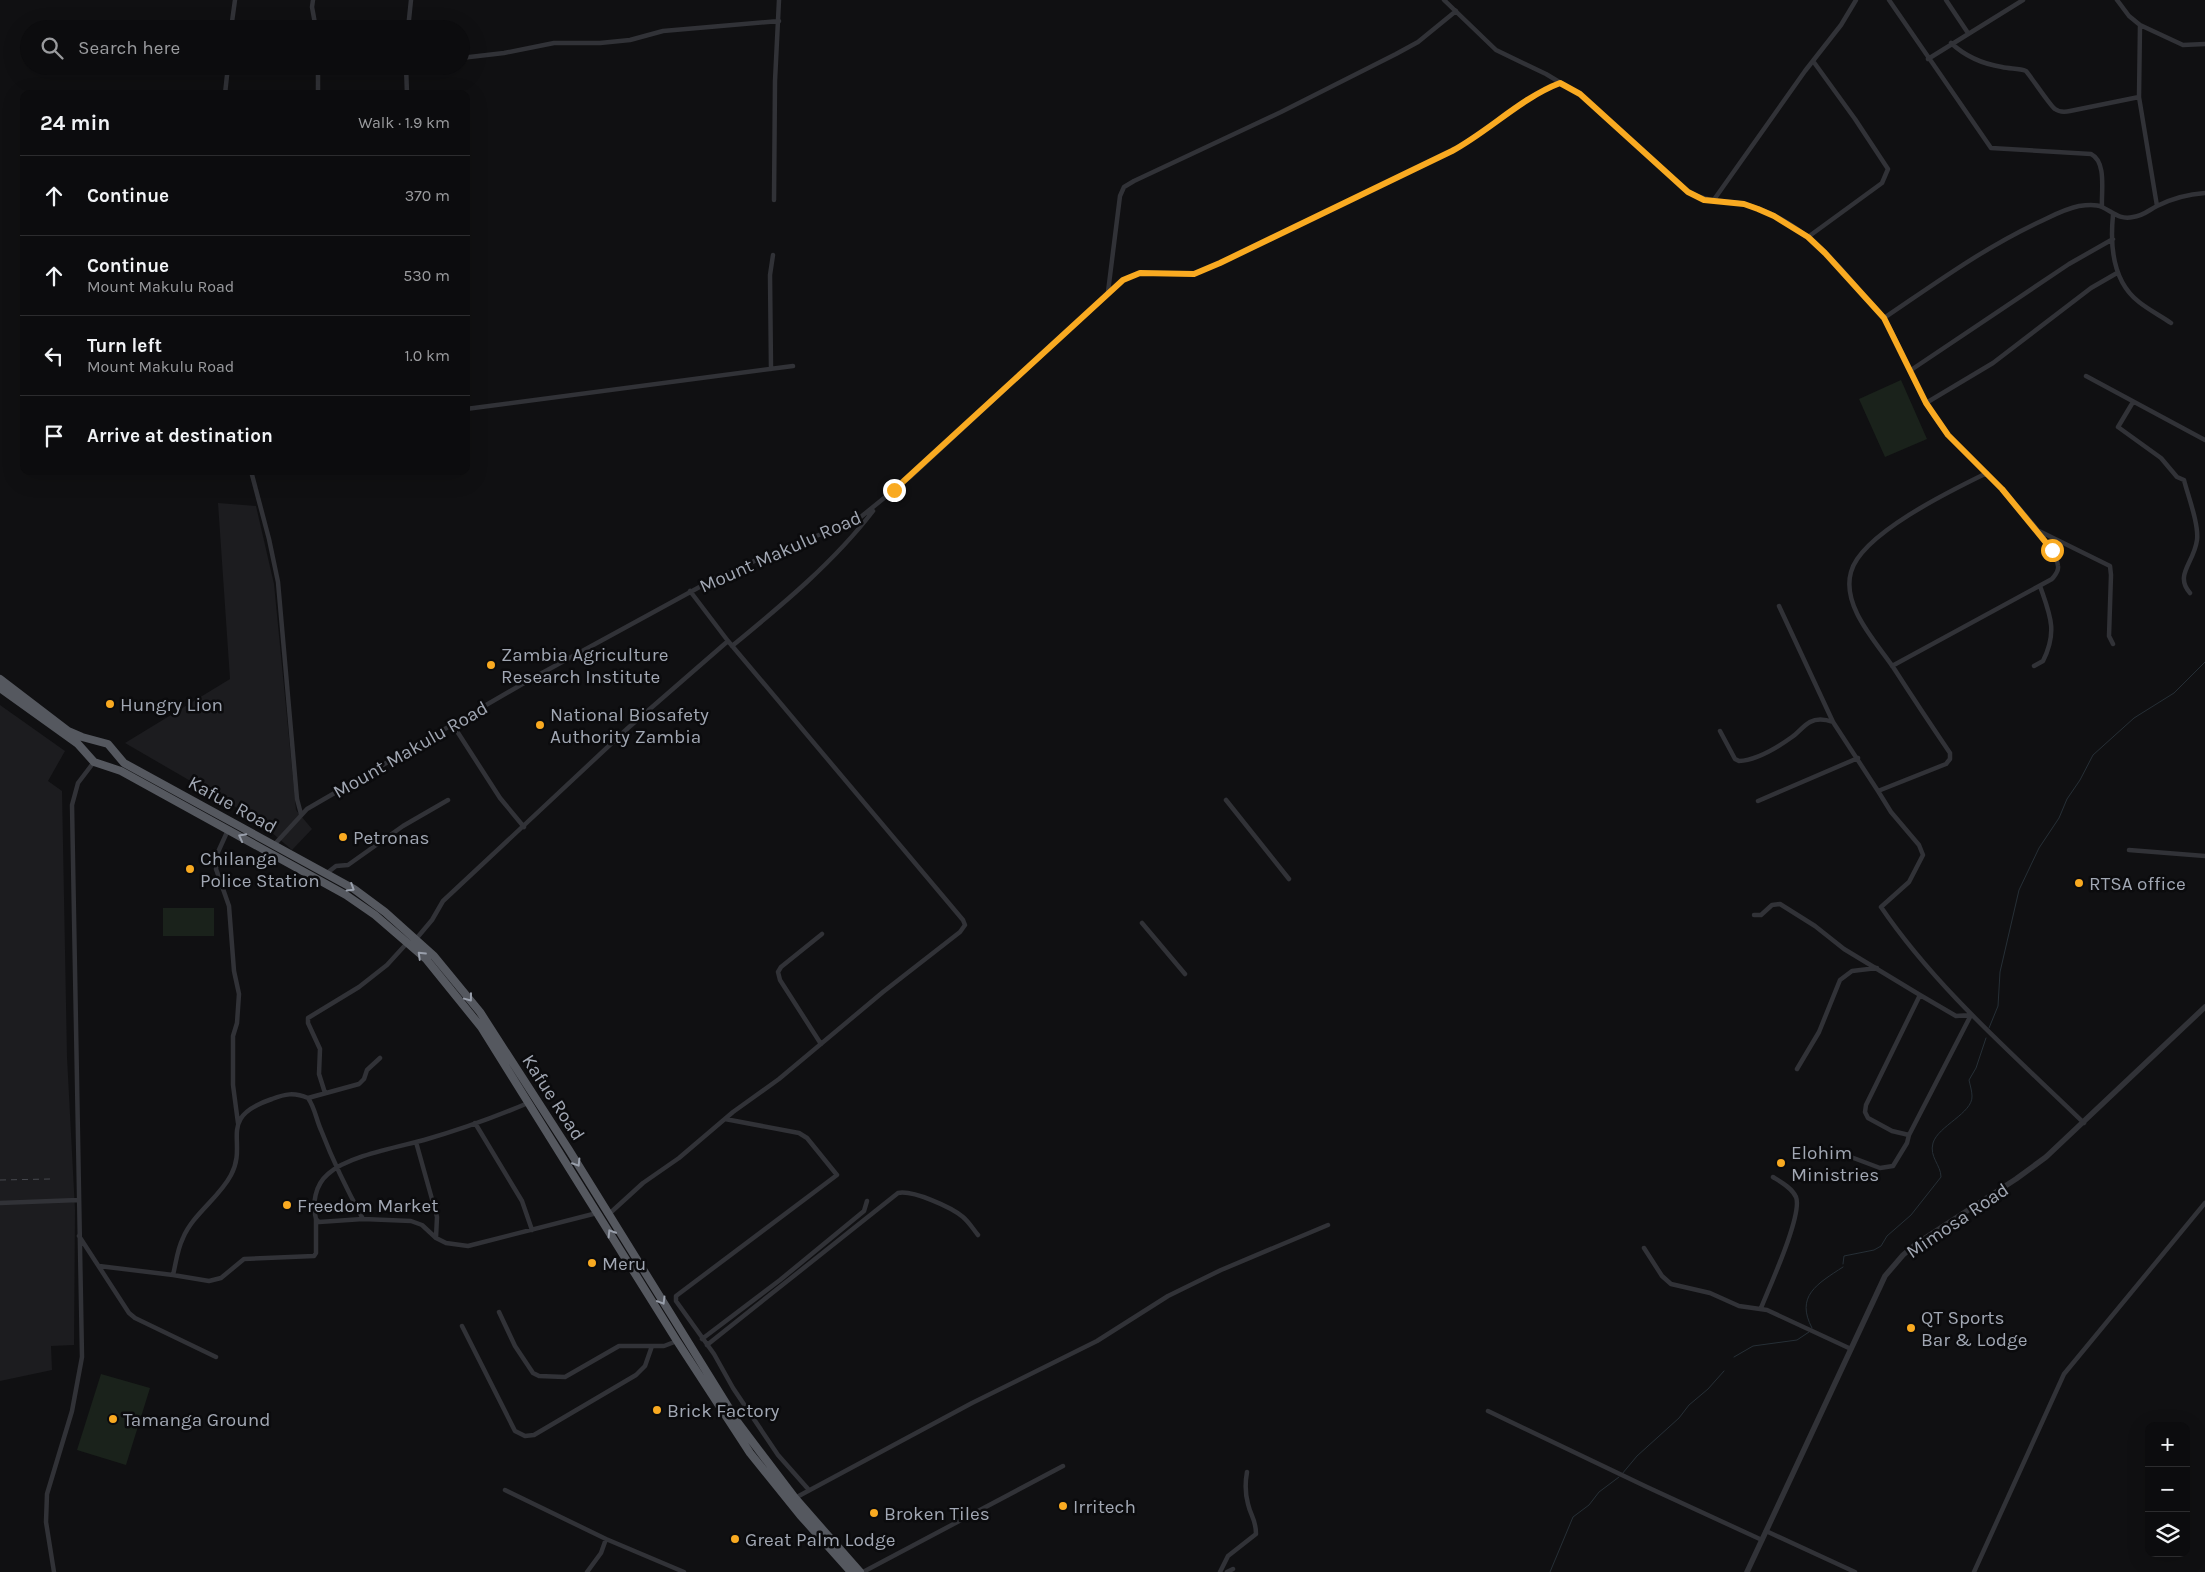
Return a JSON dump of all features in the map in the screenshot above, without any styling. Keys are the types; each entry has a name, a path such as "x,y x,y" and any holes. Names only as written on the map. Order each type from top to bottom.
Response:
{"highway":[{"path":"0,679 68,731 82,737 101,741 108,744 113,751 110,760 95,761 93,744 101,741"},
{"name":"Kafue Road","path":"0,688 78,744 95,761 121,771 346,895 412,941 453,977 480,1012 609,1214 736,1420 795,1498 862,1572"},
{"name":"Kafue Road","path":"113,751 124,763 354,889 385,912 412,941 481,1027 677,1341 750,1453 800,1515 851,1572"}],"street":[{"path":"233,20 235,0"},
{"path":"313,0 314,20"},
{"path":"409,20 411,0"},
{"path":"774,200 775,81 780,21 779,0"},
{"path":"1444,0 1496,50 1546,74 1580,94 1688,192 1704,200 1744,204 1758,209 1774,216 1808,237 1846,274 1884,318 1926,403 1948,435 1986,473 2036,529 2052,550 2058,564 2057,573 2052,579 1892,666"},
{"path":"1713,200 1841,25 1856,0"},
{"path":"1889,0 1991,148 2067,152 2096,156 2101,165 2102,207"},
{"path":"1946,0 1968,33"},
{"path":"1928,59 1951,42 2023,0"},
{"path":"2117,0 2129,16 2140,25 2183,45 2205,44"},
{"path":"1108,292 1120,196 1124,188 1134,181 1281,112 1396,54 1418,42 1456,11"},
{"path":"470,57 504,53 554,43 600,43 630,40 663,31 780,21"},
{"path":"2140,25 2139,97 2157,206"},
{"path":"1951,42 1965,54 1978,60 2000,67 2026,71 2053,108 2060,111 2070,111 2139,97"},
{"path":"1808,237 1882,183 1888,169 1813,61"},
{"path":"225,90 227,75"},
{"path":"318,75 318,90"},
{"path":"406,75 407,90"},
{"name":"Mount Makulu Road","path":"274,845 300,814 531,679 690,591 768,555 845,526 876,506 1123,280 1140,273 1186,275 1220,263 1452,151 1488,130 1548,88 1560,83"},
{"path":"1884,318 1958,268 2028,228 2072,208 2093,205 2102,207 2113,215 2124,218 2135,217 2157,206 2194,194 2205,193"},
{"path":"2113,215 2113,239 2117,273 2137,301 2171,323"},
{"path":"1911,370 2069,264 2113,239"},
{"path":"771,369 770,275 773,255"},
{"path":"1926,403 1993,363 2091,288 2117,273"},
{"path":"470,408 793,366"},
{"path":"2086,376 2205,440"},
{"path":"2133,402 2118,427 2161,458 2176,477 2184,480 2197,533 2193,556 2183,578 2184,586 2190,593"},
{"path":"1878,790 1938,768 1950,759 1950,753 1892,666 1878,650 1854,606 1850,581 1855,563 1874,541 1901,521 1937,498 1986,473"},
{"path":"252,475 278,582 297,799 300,814"},
{"path":"732,646 772,613 834,555 858,530 876,506"},
{"path":"2036,529 2108,563 2111,575 2109,636 2113,644"},
{"path":"2034,666 2043,661 2052,638 2052,623 2040,586"},
{"path":"609,1214 644,1183 679,1158 724,1119 779,1079 883,992 960,932 965,924 732,646 690,591"},
{"path":"1779,606 1833,722 1858,758 1891,812 1919,845 1923,855 1909,882 1881,907 1909,944 1971,1015 2084,1123"},
{"path":"325,1093 319,1074 320,1049 308,1023 308,1018 359,987 387,965 432,920 443,900 524,827 628,728 728,641"},
{"path":"1720,730 1735,759 1739,762 1786,741 1809,722 1821,719 1833,722"},
{"path":"453,725 500,798 524,827"},
{"path":"1758,801 1858,758"},
{"path":"54,1572 46,1522 47,1494 72,1411 81,1369 72,804 78,783 95,761"},
{"path":"327,873 336,866 348,865 403,826 448,800"},
{"path":"1226,800 1289,879"},
{"path":"173,1276 180,1246 186,1231 232,1174 236,1159 238,1123 233,1085 233,1036 237,1022 239,994 235,979 229,906 216,869 218,852 228,830"},
{"path":"2129,850 2205,856"},
{"path":"1754,914 1761,915 1772,905 1780,904 1815,926 1844,949 1956,1016 1971,1015"},
{"path":"1142,923 1185,974"},
{"path":"821,1044 780,980 778,972 780,967 822,934"},
{"path":"1797,1069 1819,1032 1840,980 1852,971 1877,968"},
{"path":"1909,1135 1892,1131 1868,1118 1866,1105 1920,995"},
{"name":"Mimosa Road","path":"1747,1572 1885,1276 1902,1255 1931,1233 2032,1168 2084,1123 2205,1007"},
{"path":"1835,1151 1880,1168 1892,1166 1908,1143 1909,1135 1971,1015"},
{"path":"238,1123 258,1103 290,1093 308,1098 362,1082 367,1070 380,1058"},
{"path":"308,1098 336,1167 363,1218"},
{"path":"99,1266 209,1281 221,1278 244,1259 314,1256 316,1252 315,1197 318,1185 336,1167 475,1123 530,1103"},
{"path":"724,1119 799,1133 807,1138 837,1175 676,1296 676,1300 778,1455 809,1490"},
{"path":"475,1123 522,1201 532,1230"},
{"path":"416,1142 437,1218 436,1238"},
{"path":"1761,1308 1791,1231 1797,1206 1797,1199 1792,1191 1773,1177"},
{"path":"692,1351 898,1194 908,1192 959,1214 978,1235"},
{"path":"0,1203 78,1200"},
{"path":"705,1342 864,1211 867,1201"},
{"path":"1974,1572 2060,1380 2098,1331 2205,1203"},
{"path":"316,1219 319,1222 363,1218 411,1220 422,1225 436,1238 452,1245 468,1246 598,1212"},
{"path":"795,1498 972,1403 1097,1340 1168,1296 1221,1270 1328,1225"},
{"path":"79,1235 129,1313 135,1318 216,1357"},
{"path":"1644,1248 1662,1276 1671,1284 1710,1293 1739,1306 1761,1308 1785,1317 1851,1349"},
{"path":"499,1312 515,1346 533,1372 539,1376 565,1377 619,1346 664,1346 677,1341"},
{"path":"462,1326 491,1381 507,1418 515,1431 525,1436 541,1431 642,1371 652,1346"},
{"path":"736,1420 750,1411"},
{"path":"1488,1411 1762,1540"},
{"path":"862,1572 1063,1466"},
{"path":"1220,1572 1228,1556 1256,1534 1256,1522 1248,1506 1245,1488 1247,1472"},
{"path":"505,1490 606,1539 684,1572"},
{"path":"1766,1531 1855,1572"},
{"path":"587,1572 601,1553 606,1539"},
{"path":"1227,1572 1233,1569"}],"shaded area":[{"path":"1901,380 1927,439 1885,457 1859,399"},
{"path":"218,503 256,506 274,584 296,810 312,829 292,850 256,819 125,743 230,679"},
{"path":"0,705 65,751 48,781 62,791 67,1057 75,1210 74,1345 51,1346 52,1370 0,1381"},
{"path":"163,908 214,908 214,936 163,936"},
{"name":"Tamanga Ground","path":"101,1374 150,1388 126,1465 77,1450"}],"waterway":[{"path":"1989,1028 1998,1006 2000,972 2019,890 2039,848 2059,818 2067,799 2080,780 2093,755 2134,718 2174,693 2205,662"},
{"path":"1843,1264 1844,1256 1874,1250 1881,1246 1887,1236 1911,1215 1941,1177 1933,1153 1933,1143 1941,1131 1961,1114 1971,1102 1972,1094 1969,1080 1976,1068 1986,1038"},
{"path":"1812,1328 1807,1317 1807,1299 1817,1285 1843,1267"},
{"path":"1734,1357 1753,1346 1797,1340 1809,1332"},
{"path":"1622,1474 1637,1456 1679,1418 1689,1405 1708,1389 1724,1371"},
{"path":"1550,1572 1573,1517 1589,1505 1599,1492 1619,1477"}],"railway":[{"path":"0,1180 50,1179"}],"place":[{"name":"Zambia Agriculture Research Institute","path":"491,665"},
{"name":"Hungry Lion","path":"110,704"},
{"name":"National Biosafety Authority Zambia","path":"540,725"},
{"name":"Petronas","path":"343,837"},
{"name":"Chilanga Police Station","path":"190,869"},
{"name":"RTSA office","path":"2079,883"},
{"name":"Elohim Ministries","path":"1781,1163"},
{"name":"Freedom Market","path":"287,1205"},
{"name":"Meru","path":"592,1263"},
{"name":"QT Sports Bar & Lodge","path":"1911,1328"},
{"name":"Brick Factory","path":"657,1410"},
{"name":"Tamanga Ground","path":"113,1419"},
{"name":"Irritech","path":"1063,1506"},
{"name":"Broken Tiles","path":"874,1513"},
{"name":"Great Palm Lodge","path":"735,1539"}],"route":[{"path":"894,490 1123,280 1140,273 1194,274 1220,263 1452,151 1488,130 1548,88 1560,83 1580,94 1688,192 1704,200 1744,204 1774,216 1808,237 1825,253 1884,318 1926,403 1948,435 2002,489 2052,550"}]}
